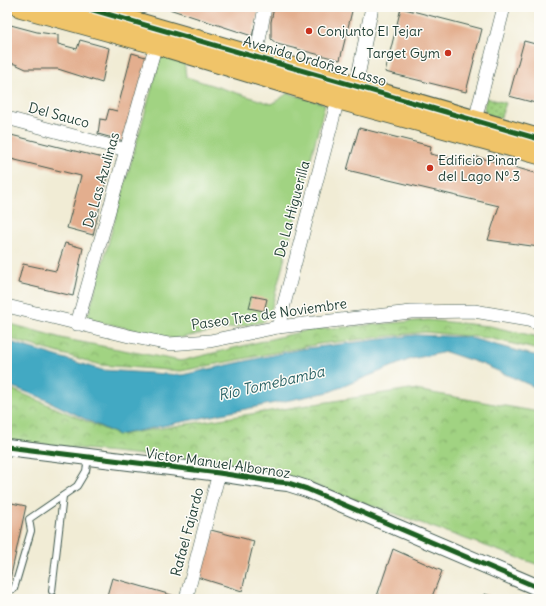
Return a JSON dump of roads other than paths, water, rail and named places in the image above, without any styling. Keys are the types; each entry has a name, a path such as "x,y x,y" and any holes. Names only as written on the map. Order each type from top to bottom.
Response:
{"main road":[{"name":"Avenida Ordoñez Lasso","path":"21,7 156,44 338,99 539,154"},
{"name":"Avenida Ordoñez Lasso","path":"83,7 539,139"}],"street":[{"path":"256,57 265,7"},
{"path":"356,86 372,7"},
{"path":"475,120 504,7"},
{"name":"De Las Azulinas","path":"77,324 156,44"},
{"name":"De La Higuerilla","path":"278,327 338,99"},
{"name":"Del Sauco","path":"7,118 126,150"},
{"name":"Paseo Tres de Noviembre","path":"7,306 77,324 169,344 210,341 278,327 427,311 474,311 528,320 539,324"},
{"name":"Victor Manuel Albornoz","path":"7,447 288,483 307,489 535,585"},
{"name":"Rafael Fajardo","path":"186,599 219,473"}],"lane":[{"path":"7,591 14,589 31,531 29,519 77,486 86,471 88,458"},
{"path":"52,591 63,496"}],"water":[{"name":"Río Tomebamba","path":"415,335 467,337 539,356 539,389 482,364 446,352 411,359 329,392 118,435 40,397 7,385 7,341 102,370 182,375 301,349"}],"place":[{"name":"Conjunto El Tejar","path":"309,31"},
{"name":"Target Gym","path":"448,53"},
{"name":"Edificio Pinar del Lago Nº.3","path":"430,168"}]}
